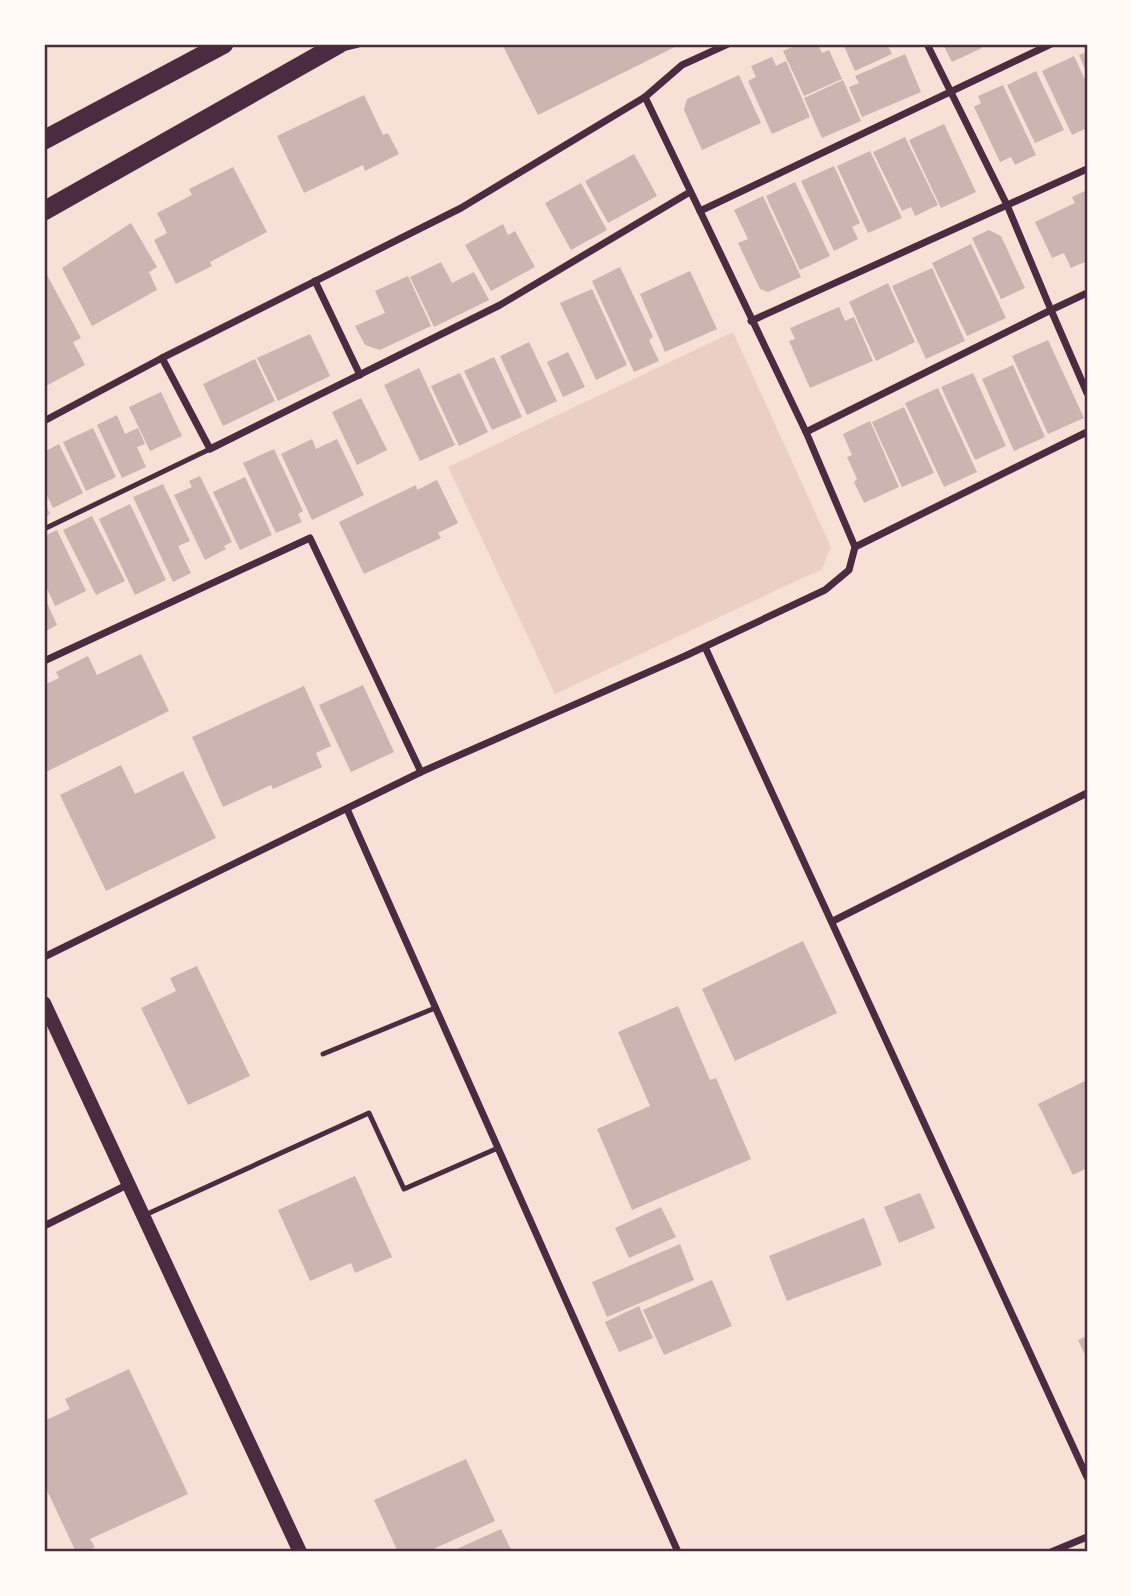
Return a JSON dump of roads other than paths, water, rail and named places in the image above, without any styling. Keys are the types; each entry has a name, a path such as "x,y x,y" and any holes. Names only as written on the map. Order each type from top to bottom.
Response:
{"highway":[{"path":"44,140 224,44"},
{"path":"44,211 339,44"}],"main road":[{"path":"44,1003 300,1552"}],"street":[{"path":"319,54 358,44"},
{"path":"44,421 162,358 461,208 645,97 682,65 728,44"},
{"path":"927,44 1007,205 1087,393"},
{"path":"700,211 1051,44"},
{"path":"44,957 421,772 705,647 825,590 849,570 855,547 806,432 645,97"},
{"path":"751,321 1087,169"},
{"path":"162,358 210,449 500,304 690,192"},
{"path":"314,281 360,374"},
{"path":"806,432 1087,293"},
{"path":"855,547 1087,432"},
{"path":"44,661 310,538 421,772"},
{"path":"705,647 1087,1477"},
{"path":"832,921 1087,793"},
{"path":"347,809 678,1552"},
{"path":"44,1226 127,1185"},
{"path":"1051,1552 1087,1537"}],"lane":[{"path":"44,529 210,449"},
{"path":"323,1054 435,1008"},
{"path":"142,1217 369,1112 404,1189 498,1148"}]}
